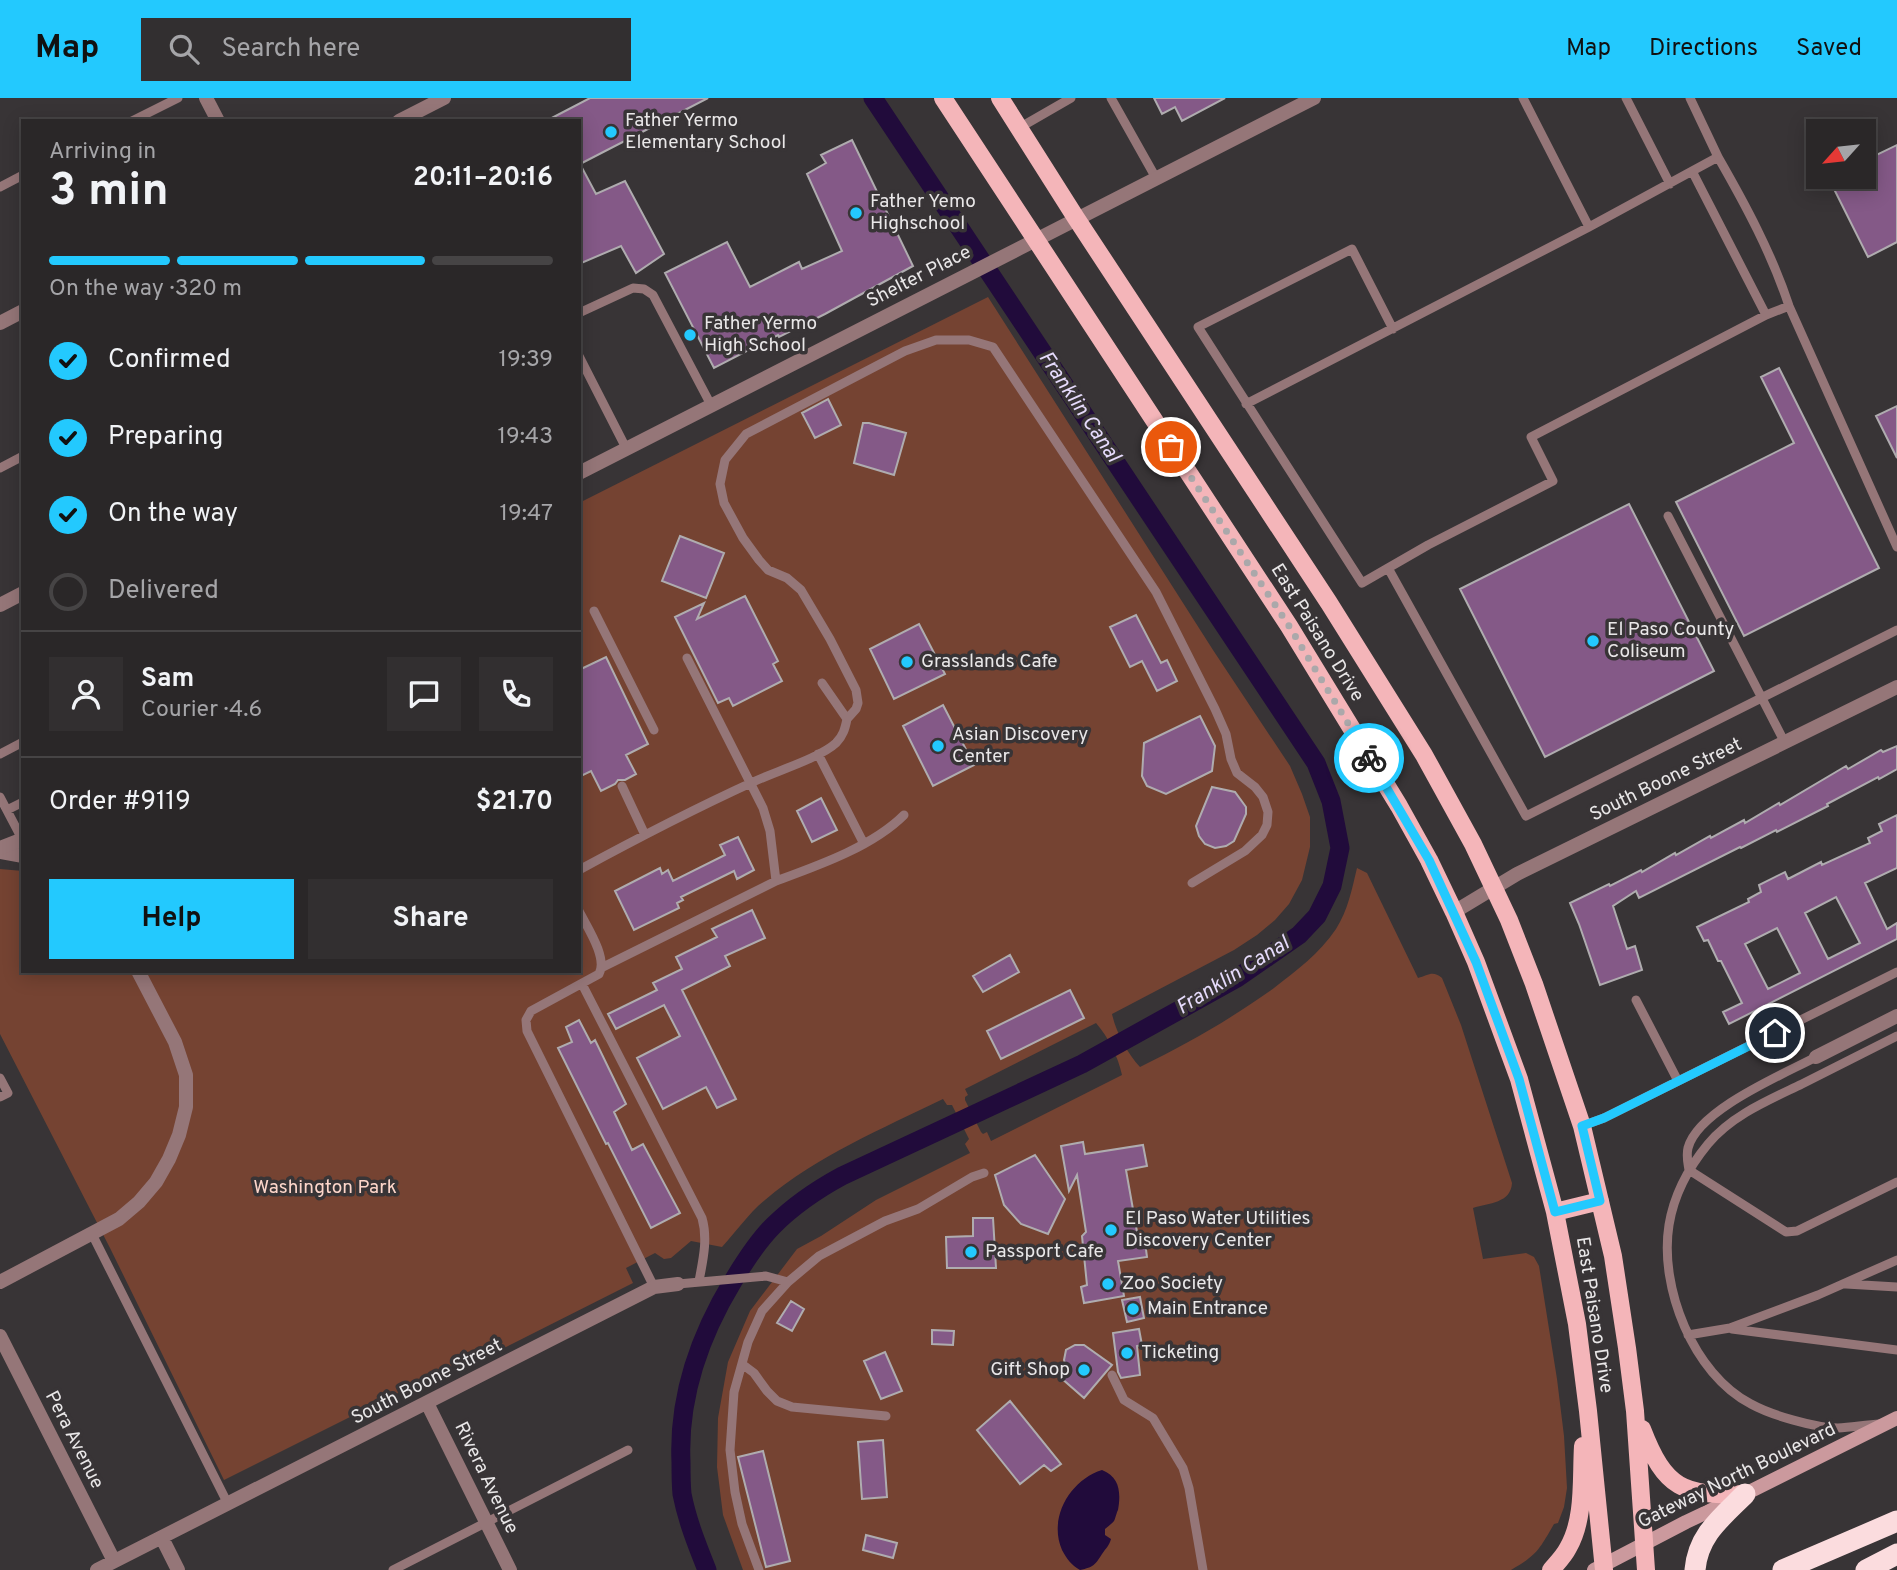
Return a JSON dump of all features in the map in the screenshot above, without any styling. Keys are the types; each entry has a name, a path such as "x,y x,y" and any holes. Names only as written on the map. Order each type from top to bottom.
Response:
{"highway":[{"path":"1695,1570 1696,1554 1709,1530 1745,1494"},
{"path":"1783,1570 1897,1521"},
{"path":"1866,1570 1897,1554"}],"main road":[{"name":"East Paisano Drive","path":"943,98 1289,626 1399,806 1454,912 1476,962 1519,1079 1555,1212 1577,1324 1588,1411 1601,1568"},
{"name":"East Paisano Drive","path":"1000,98 1351,638 1445,791 1509,920 1534,984 1582,1126 1619,1290 1635,1411 1646,1570"},
{"path":"1555,1212 1600,1201"},
{"path":"1551,1570 1568,1549 1575,1532 1588,1411"},
{"path":"1635,1411 1652,1455 1662,1471 1682,1488 1702,1494 1745,1494"},
{"name":"Gateway North Boulevard","path":"1601,1568 1644,1543 1893,1420"}],"street":[{"path":"206,98 217,119"},
{"path":"403,119 444,98"},
{"name":"Shelter Place","path":"581,472 1314,98"},
{"path":"0,323 21,312"},
{"path":"0,605 21,594"},
{"name":"South Boone Street","path":"1454,912 1517,874 1897,687"},
{"path":"0,850 21,840"},
{"path":"0,850 21,855"},
{"path":"0,1282 119,1219 139,1202 156,1182 169,1159 186,1107 186,1075 176,1042 139,973"},
{"path":"1816,1057 1897,1016"},
{"name":"South Boone Street","path":"97,1570 654,1287 678,1284"},
{"name":"Pera Avenue","path":"0,1336 114,1561"},
{"name":"Rivera Avenue","path":"427,1403 510,1570"},
{"path":"162,1538 178,1570"}],"lane":[{"path":"136,119 178,98"},
{"path":"1019,128 1071,98"},
{"path":"1111,98 1156,178"},
{"path":"1523,98 1589,228"},
{"path":"1626,98 1670,184"},
{"path":"1690,98 1780,280 1789,306 1897,547"},
{"path":"1246,404 1589,228 1718,157"},
{"path":"1692,171 1766,315"},
{"path":"0,187 21,177"},
{"path":"1394,329 1352,249 1198,327 1362,583 1553,481 1531,437 1766,315 1789,306"},
{"path":"581,312 633,288 644,289 653,295 711,405"},
{"path":"581,869 751,783 818,754 835,744 845,731 847,719 858,703 856,690 801,590 787,578 768,570 743,538 723,503 720,484 725,460 746,434 905,351 936,340 969,340 993,347 1156,592 1221,721 1237,773 1263,797 1268,812 1268,824 1262,835 1245,851 1192,883"},
{"path":"581,360 626,449"},
{"path":"0,468 21,457"},
{"path":"1668,516 1785,743"},
{"path":"1388,568 1526,816 1897,630"},
{"path":"594,611 654,730"},
{"path":"687,658 763,808 770,831 775,881"},
{"path":"822,683 847,719"},
{"path":"0,754 21,743"},
{"path":"818,754 864,844"},
{"path":"622,786 645,835"},
{"path":"0,797 21,837"},
{"path":"7,810 21,803"},
{"path":"654,1287 527,1031 526,1020 531,1012 599,974 603,967 775,881 806,871 864,844 904,815"},
{"path":"581,915 602,957 603,967"},
{"path":"1582,1126 1604,1118 1897,972"},
{"path":"582,984 702,1218 705,1229 703,1281"},
{"path":"1636,1000 1678,1081"},
{"path":"1893,1420 1835,1428 1791,1420 1750,1404 1723,1383 1688,1335 1674,1300 1668,1259 1669,1225 1678,1194 1689,1170 1710,1142 1749,1111 1897,1036"},
{"path":"1816,1057 1729,1104 1708,1119 1688,1147 1689,1170 1786,1232 1797,1231 1897,1182"},
{"path":"0,1078 8,1093 0,1097"},
{"path":"759,1570 742,1524 730,1450 734,1392 748,1342 762,1311 788,1282 819,1256 885,1221 918,1209 972,1177 984,1173"},
{"path":"92,1234 228,1504"},
{"path":"1688,1335 1730,1328 1897,1260"},
{"name":"South Boone Street","path":"678,1284 766,1276 788,1282"},
{"path":"1844,1283 1897,1287"},
{"path":"1730,1328 1897,1350"},
{"path":"742,1364 754,1373 766,1391 777,1401 792,1408 886,1416"},
{"path":"1112,1374 1124,1400 1153,1418 1183,1468 1203,1570"},
{"path":"393,1570 628,1450"}],"green space":[{"name":"Washington Park","path":"988,297 1290,766 1310,817 1310,847 1302,880 1289,904 1275,920 1234,950 1112,1014 1119,1035 1140,1067 1241,1010 1291,975 1322,946 1344,914 1357,868 1367,873 1418,978 1433,974 1442,978 1461,1025 1512,1183 1508,1195 1473,1208 1483,1259 1526,1253 1534,1257 1539,1266 1564,1436 1567,1488 1558,1523 1554,1524 1532,1556 1511,1570 743,1570 723,1515 717,1467 718,1418 728,1362 750,1311 797,1249 876,1200 970,1153 965,1144 969,1139 952,1105 947,1105 943,1099 807,1169 759,1205 722,1247 691,1241 671,1258 664,1259 655,1253 626,1268 633,1283 488,1356 480,1352 224,1480 110,1248 0,1034 0,869 21,871 21,973 581,973 581,502","holes":["1096,1023 1108,1041 1122,1075 991,1141 987,1132 981,1132 965,1100 968,1095 965,1089"]}],"shaded area":[{"path":"1102,1470 1113,1477 1118,1486 1118,1510 1114,1521 1105,1529 1105,1535 1111,1539 1098,1561 1080,1570 1062,1550 1058,1538 1060,1513 1080,1482"}],"building":[{"path":"590,98 708,98 581,163 581,119 550,119"},
{"path":"1154,98 1225,98 1182,121 1175,107 1162,114"},
{"path":"852,140 913,266 825,314 714,368 665,273 727,242 750,287 799,262 802,269 842,251 807,174 826,163 821,155"},
{"path":"1897,145 1897,242 1868,257 1834,189 1876,189 1876,155"},
{"path":"581,166 596,194 625,181 664,254 636,273 621,246 581,263"},
{"path":"1779,368 1879,568 1744,636 1676,502 1794,443 1761,377"},
{"path":"828,399 841,425 815,438 802,413"},
{"path":"1897,406 1897,458 1876,416"},
{"path":"863,423 906,433 894,475 854,463"},
{"name":"El Paso County Coliseum","path":"1629,504 1714,671 1545,757 1460,589"},
{"path":"680,536 724,553 706,598 662,581"},
{"path":"745,596 778,661 773,664 782,681 733,706 729,698 718,703 675,617 704,603 697,619"},
{"path":"1136,615 1161,663 1167,660 1177,681 1157,691 1142,661 1130,667 1110,627"},
{"name":"Grasslands Cafe","path":"919,624 945,674 894,699 870,649"},
{"path":"606,657 648,744 626,755 636,774 625,780 618,780 601,791 591,771 581,776 581,669"},
{"name":"Asian Discovery Center","path":"943,705 974,765 933,786 903,726"},
{"path":"1200,716 1215,746 1212,771 1166,794 1147,786 1142,776 1144,743"},
{"path":"1897,746 1897,769 1777,832 1776,830 1740,847 1639,898 1636,891 1613,906 1627,949 1635,946 1642,970 1600,985 1570,903 1641,870 1642,872 1744,820 1745,823 1846,766 1848,769 1881,750 1883,752"},
{"path":"1212,787 1235,792 1246,807 1246,814 1234,841 1215,848 1205,844 1196,826"},
{"path":"821,798 837,830 812,842 797,811"},
{"path":"1897,815 1897,868 1865,883 1887,929 1897,923 1897,939 1729,1024 1723,1012 1742,1003 1721,961 1718,961 1708,940 1704,941 1697,927 1749,902 1748,899 1761,892 1759,885 1785,872 1788,879 1821,862 1822,865 1870,843 1868,838 1882,831 1879,824","holes":["1836,897 1860,943 1828,959 1805,913","1777,928 1800,973 1768,989 1745,944"]},
{"path":"738,837 754,870 737,879 734,871 681,897 683,900 677,903 679,908 634,930 615,891 660,868 662,874 668,870 673,881 725,855 720,845"},
{"path":"752,910 765,938 725,956 730,966 682,990 736,1099 717,1108 706,1087 663,1109 637,1058 680,1036 664,1005 616,1029 608,1014 657,990 653,983 682,969 676,957 717,937 712,929"},
{"path":"1010,955 1019,972 983,992 973,976"},
{"path":"1070,990 1084,1018 1001,1059 987,1031"},
{"path":"579,1020 591,1043 595,1040 626,1104 614,1112 632,1150 643,1144 680,1213 651,1228 558,1048 572,1042 566,1027"},
{"path":"1083,1142 1085,1154 1143,1145 1147,1166 1126,1170 1139,1243 1145,1242 1147,1257 1118,1261 1124,1296 1084,1303 1081,1287 1087,1285 1082,1236 1086,1232 1077,1175 1069,1191 1061,1146"},
{"path":"1035,1155 1065,1199 1048,1234 1021,1224 1004,1205 995,1175"},
{"name":"Passport Cafe","path":"973,1218 993,1218 996,1268 947,1268 946,1237 973,1236"},
{"name":"Main Entrance","path":"1140,1297 1144,1318 1127,1322 1122,1300"},
{"path":"791,1301 804,1309 792,1331 777,1323"},
{"name":"Ticketing","path":"1139,1329 1142,1345 1137,1346 1140,1375 1121,1378 1113,1333"},
{"path":"932,1330 954,1331 953,1345 932,1344"},
{"name":"Gift Shop","path":"1075,1345 1084,1345 1112,1365 1084,1398 1060,1377 1067,1368 1064,1360 1066,1350"},
{"path":"885,1352 902,1391 881,1399 864,1361"},
{"path":"1010,1401 1061,1464 1051,1471 1044,1465 1020,1484 977,1430"},
{"path":"883,1440 887,1497 862,1499 858,1442"},
{"path":"763,1451 790,1561 766,1567 738,1457"},
{"path":"866,1535 897,1543 893,1558 863,1550"}],"waterway":[{"name":"Franklin Canal","path":"707,1570 689,1523 682,1494 681,1438 687,1390 701,1345 721,1302 767,1232 797,1205 842,1176 1082,1064 1237,978 1299,935 1317,916 1332,886 1340,848 1331,801 1316,763 873,98"}],"way so far":[{"path":"1171,447 1289,626 1369,758"}],"place":[{"name":"Father Yermo Elementary School","path":"611,132"},
{"name":"Father Yemo Highschool","path":"856,213"},
{"name":"Father Yermo High School","path":"690,335"},
{"name":"El Paso County Coliseum","path":"1593,641"},
{"name":"Grasslands Cafe","path":"907,662"},
{"name":"Asian Discovery Center","path":"938,746"},
{"name":"El Paso Water Utilities Discovery Center","path":"1111,1230"},
{"name":"Passport Cafe","path":"971,1252"},
{"name":"Zoo Society","path":"1108,1284"},
{"name":"Main Entrance","path":"1133,1309"},
{"name":"Ticketing","path":"1127,1353"},
{"name":"Gift Shop","path":"1084,1370"}],"route":[{"path":"1369,758 1429,860 1476,962 1519,1079 1555,1212 1600,1201 1582,1126 1604,1118 1775,1033"}]}
